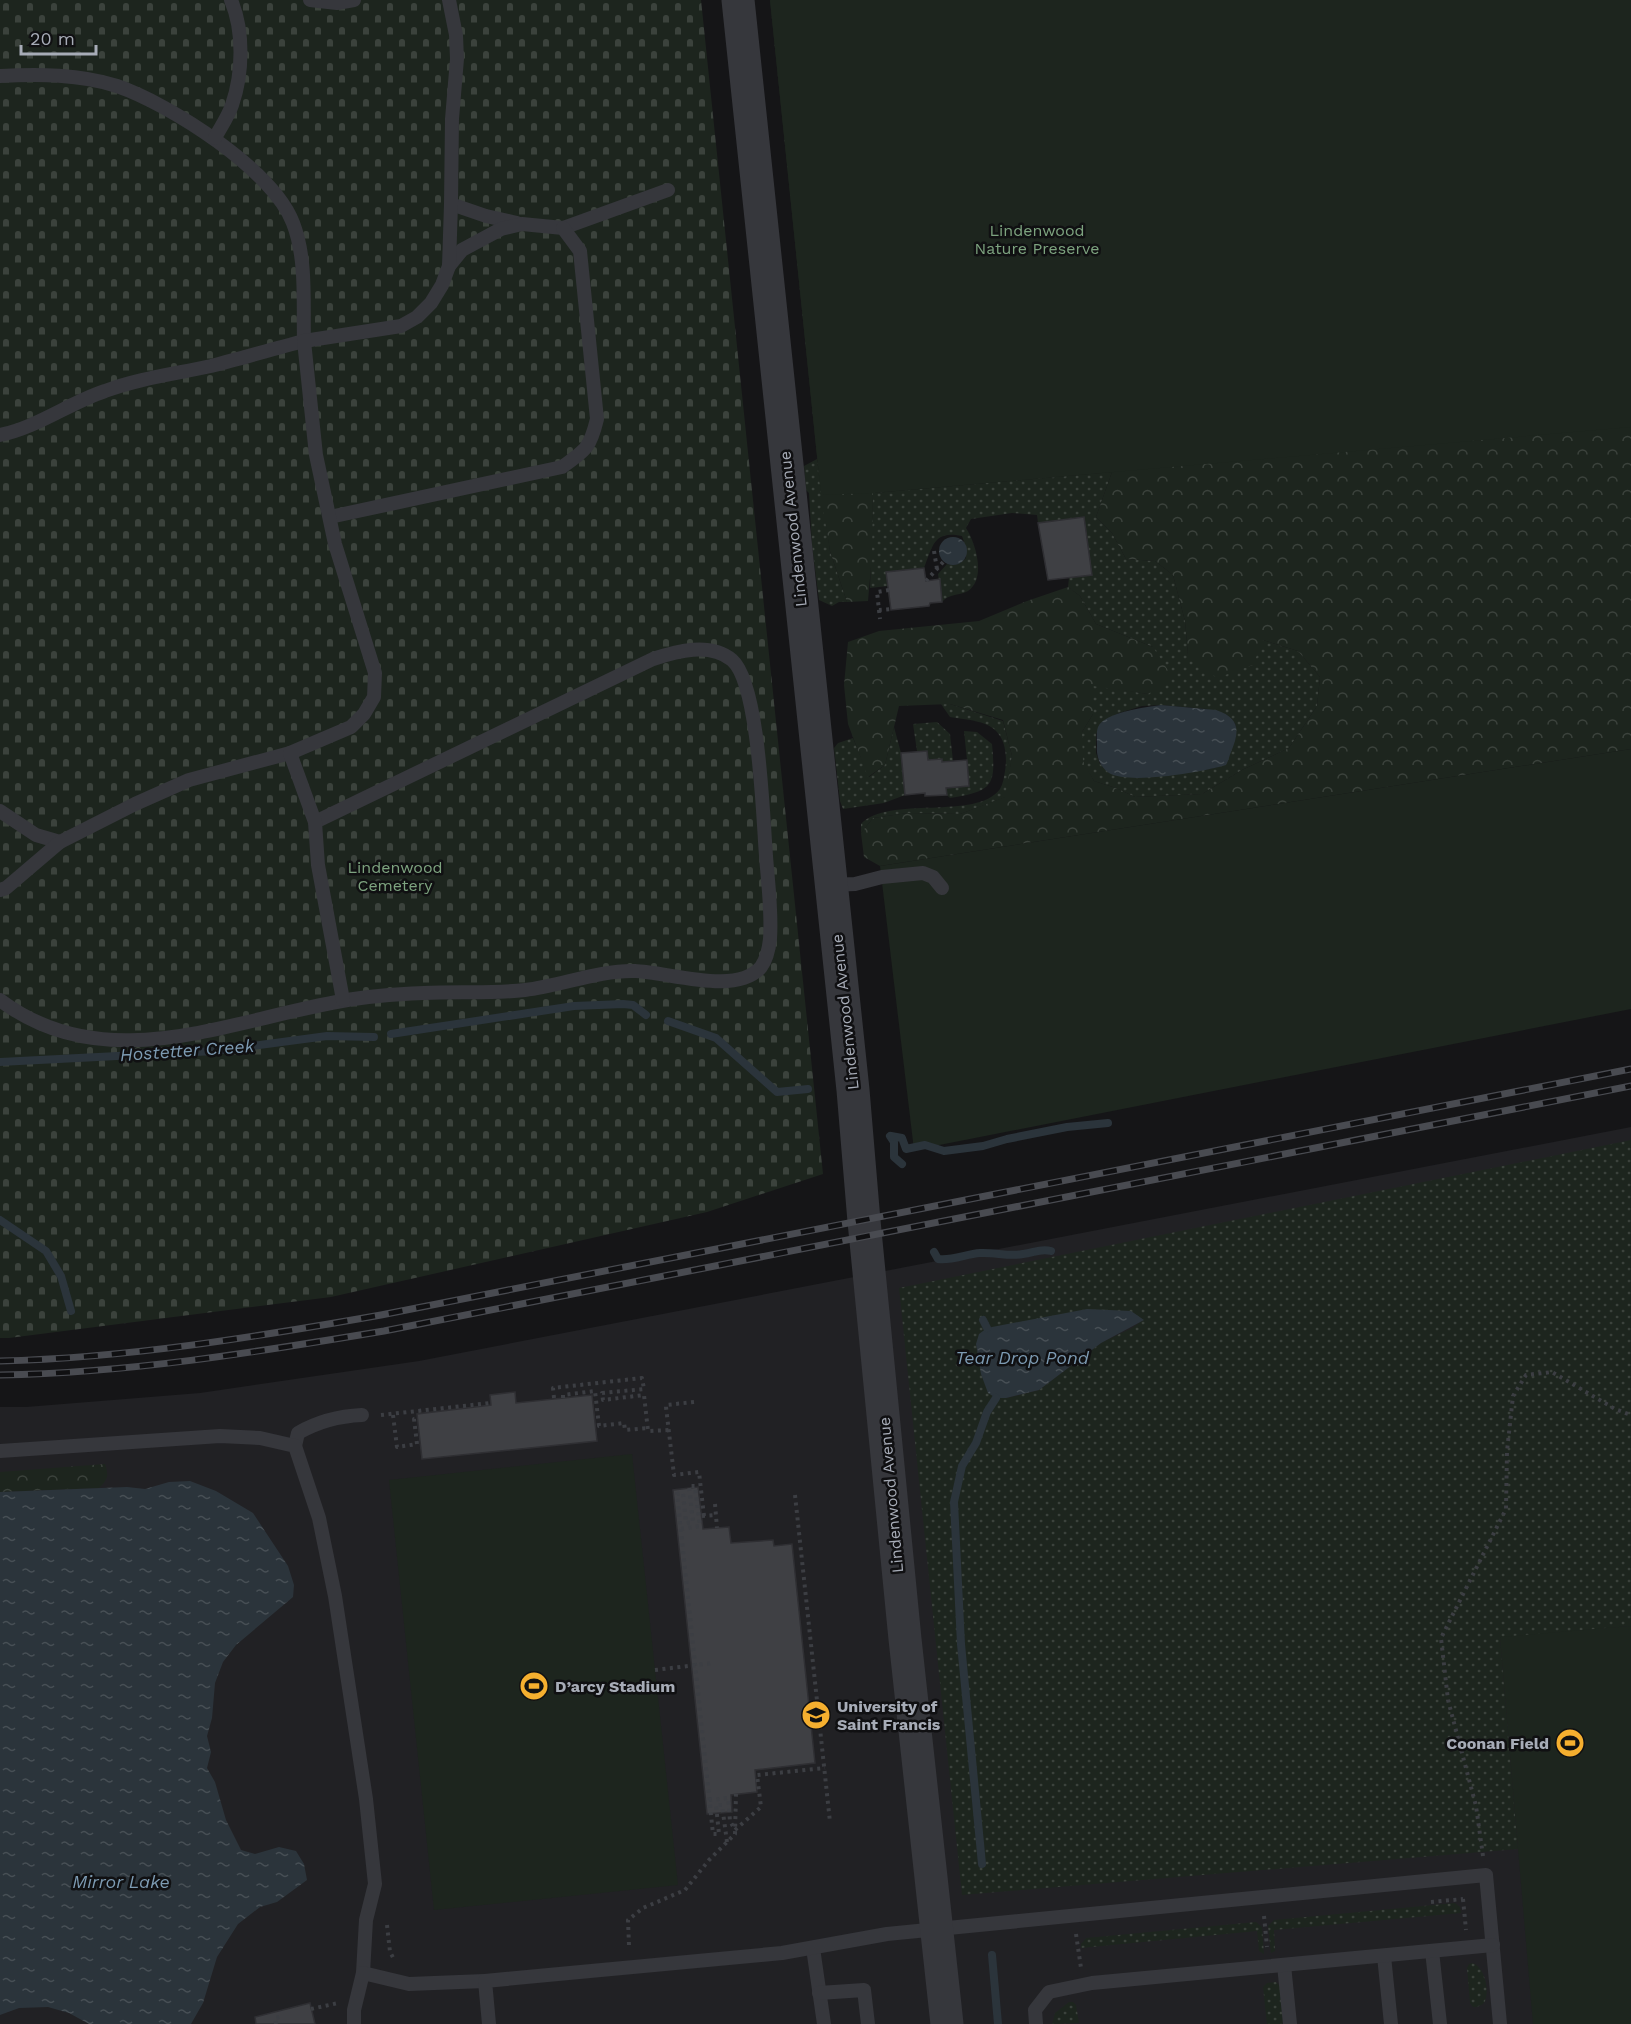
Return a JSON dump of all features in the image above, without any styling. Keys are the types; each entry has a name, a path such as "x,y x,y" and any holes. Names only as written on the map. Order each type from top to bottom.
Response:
{"street":[{"name":"Lindenwood Avenue","path":"738,0 854,1090 864,1221 903,1616 947,2024"}],"lane":[{"path":"215,138 232,106 240,69 239,31 231,0"},
{"path":"310,0 338,3 354,0"},
{"path":"0,435 52,417 102,392 142,379 211,366 304,341 401,326 417,317 431,303 442,285 449,266 452,119 457,59 456,35 449,0"},
{"path":"0,76 31,74 78,78 116,86 150,100 215,138 247,165 284,205 299,243 303,284 304,341 316,456 335,544 375,673 374,697 364,714 351,727 290,753 189,780 135,804 60,842 6,888 0,890"},
{"path":"452,204 486,216 522,224 563,228 669,190"},
{"path":"449,266 462,250 481,239 501,229 522,224"},
{"path":"330,517 562,467 585,451 593,438 597,419 580,251 563,228"},
{"path":"0,1000 37,1022 66,1033 117,1041 147,1041 343,1000 425,993 525,990 599,975 634,971 723,982 746,977 761,966 768,951 770,939 761,787 750,703 740,669 723,654 678,650 653,659 315,822"},
{"path":"290,753 315,822 318,865 343,1000"},
{"path":"0,811 36,835 60,842"},
{"path":"832,885 855,884 882,877 923,873 933,877 942,888"},
{"path":"354,2024 354,2010 363,1973 366,1920 375,1884 366,1799 335,1596 319,1518 295,1446 298,1433 308,1428 345,1416 362,1415"},
{"path":"0,1451 220,1436 260,1438 295,1446"},
{"path":"363,1973 409,1984 485,1981 782,1953 887,1934 1486,1875 1500,2024"},
{"path":"1036,2024 1035,2010 1048,1992 1092,1983 1493,1945"},
{"path":"813,1947 824,2024"},
{"path":"1432,1951 1440,2024"},
{"path":"1384,1956 1390,2024"},
{"path":"1284,1965 1290,2024"},
{"path":"485,1981 489,2024"},
{"path":"819,1992 864,1990 868,2024"}],"path":[{"path":"934,551 937,569"},
{"path":"926,581 944,561"},
{"path":"880,619 877,592 889,590"},
{"path":"879,610 891,609"},
{"path":"1486,1875 1476,1806 1448,1700 1441,1638 1506,1509 1507,1451 1513,1396 1526,1375 1552,1372 1615,1409 1631,1415"},
{"path":"554,1398 553,1388 642,1377 644,1389 602,1393 603,1400 644,1395 648,1431 669,1430"},
{"path":"563,1398 563,1395 595,1391 598,1426 624,1423 625,1431 648,1428"},
{"path":"681,1528 700,1526 699,1472 674,1475 666,1404 694,1402"},
{"path":"418,1419 414,1419 417,1444 397,1447 393,1415 490,1403"},
{"path":"701,1516 695,1486 689,1486 693,1522 686,1523 683,1493 677,1494 713,1834 719,1834 716,1805 722,1805 727,1842"},
{"path":"795,1495 830,1822"},
{"path":"715,1504 717,1528"},
{"path":"701,1516 716,1515"},
{"path":"655,1670 713,1663"},
{"path":"735,1830 761,1807 757,1775 825,1768"},
{"path":"629,1945 628,1920 643,1908 685,1890 709,1860 735,1834 736,1794"},
{"path":"709,1800 728,1798 730,1821 735,1830"},
{"path":"1461,1877 1466,1934"},
{"path":"1262,1897 1268,1954"},
{"path":"1074,1915 1081,1971"},
{"path":"276,2024 275,2018 280,2016"}],"shaded area":[{"name":"University of Saint Francis","path":"1631,1127 1631,2024 0,2024 0,1407 26,1407 200,1393 419,1361"}],"green space":[{"name":"Lindenwood Cemetery","path":"0,0 701,0 823,1174 707,1212 331,1297 0,1338"},
{"name":"Lindenwood Nature Preserve","path":"770,0 1631,0 1631,749 880,866 864,857 861,833 873,818 908,813 960,814 1005,797 1012,756 1003,720 950,704 899,706 885,765 868,777 848,724 844,685 848,642 879,631 979,621 1068,587 1080,596 1096,624 1153,647 1173,678 1148,694 1093,686 1093,714 1082,732 1083,761 1094,781 1135,797 1202,794 1242,770 1289,748 1317,706 1320,677 1298,651 1263,640 1253,665 1217,678 1188,655 1185,621 1173,575 1155,561 1126,559 1112,533 1096,517 1112,472 873,493 872,555 868,601 847,602 830,551 821,495"},
{"name":"Lindenwood Nature Preserve","path":"770,0 1631,0 1631,427 873,493 821,495"},
{"path":"817,459 830,551 847,602 839,602 832,606 819,600 812,546 809,493 806,490 804,466"},
{"path":"1112,472 1096,517 1112,533 1126,559 1155,561 1173,575 1185,621 1188,655 1263,640 1298,651 1320,677 1317,706 1289,748 1242,770 1202,794 1135,797 1094,781 1082,761 1082,732 1093,714 1093,685 1148,694 1153,647 1096,624 1080,596 1068,587 1069,578 1092,575 1084,517 1038,523 1037,515 1012,513 971,519 966,528 978,560 977,578 968,591 948,597 942,602 938,574 947,564 958,564 966,558 966,547 962,536 940,537 933,546 924,568 887,572 888,586 870,588 873,493","holes":["1161,705 1207,709 1235,723 1234,741 1218,767 1204,770 1109,772 1100,764 1096,753 1096,734 1102,722 1119,713 1142,706"]},
{"path":"941,704 950,704 1003,721 1012,756 1006,797 960,814 908,813 873,818 861,833 861,824 874,815 891,811 972,804 989,799 1000,789 1006,762 1005,748 1000,736 984,724 950,717"},
{"path":"937,722 950,734 953,761 928,760 927,751 917,751 913,724"},
{"path":"894,727 901,753 905,795 884,803 843,809 840,801 834,748 838,743 853,738 869,777 885,765"},
{"path":"964,731 977,732 992,744 992,778 989,784 975,793 950,798 946,788 967,760"},
{"path":"1631,749 1631,1009 914,1150 880,866"},
{"path":"1631,1140 1631,1626 1500,1638 1518,1849 962,1895 899,1288","holes":["1143,1320 1101,1343 1039,1390 1007,1398 977,1357"]},
{"name":"D’arcy Stadium","path":"632,1454 678,1885 434,1910 389,1480"},
{"path":"105,1464 107,1477 99,1488 0,1492 0,1472"},
{"name":"Coonan Field","path":"1631,1626 1631,2024 1533,2024 1500,1637"},
{"path":"1455,1903 1460,1907 1461,1913 1274,1930 1275,1951 1271,1953 1268,1926 1274,1920"},
{"path":"1256,1922 1262,1927 1264,1954 1259,1951 1257,1931 1081,1948 1086,1938"},
{"path":"1472,1963 1483,1973 1487,1991 1485,2001 1477,2007 1473,2007 1470,2003 1467,1968"},
{"path":"1276,1982 1280,1986 1283,2022 1282,2024 1267,2024 1263,1987 1267,1983"},
{"path":"1069,2002 1076,2005 1079,2023 1052,2024 1055,2013"}],"water":[{"path":"953,537 963,541 967,551 963,561 953,565 943,561 939,551 943,541"},
{"path":"1161,705 1216,710 1230,717 1234,721 1237,732 1226,765 1184,774 1149,778 1119,776 1106,771 1099,761 1097,750 1097,729 1102,722 1126,711"},
{"name":"Tear Drop Pond","path":"1087,1309 1131,1311 1144,1320 1101,1343 1039,1390 1006,1398 996,1398 988,1393 981,1374 976,1344 979,1334 987,1328"},
{"name":"Mirror Lake","path":"190,1481 216,1491 253,1513 288,1566 294,1585 293,1597 236,1645 223,1662 215,1683 212,1718 207,1736 211,1752 207,1768 215,1782 226,1820 241,1850 255,1854 279,1847 296,1851 304,1864 307,1880 277,1902 260,1907 238,1924 217,1957 203,2003 191,2024 89,2024 69,2013 48,2007 19,2008 0,2015 0,1492 127,1487 145,1489 169,1482"}],"building":[{"path":"1084,517 1092,575 1048,580 1038,523"},
{"path":"924,568 926,581 940,579 942,602 930,603 929,606 891,610 886,572"},
{"path":"927,751 928,760 942,759 942,762 967,760 969,786 946,788 947,795 925,796 925,793 905,795 901,753"},
{"path":"515,1392 516,1403 592,1395 597,1441 422,1459 417,1414 491,1405 490,1395"},
{"path":"698,1487 703,1529 729,1527 731,1543 773,1540 774,1546 792,1544 815,1763 755,1770 757,1792 731,1795 732,1812 707,1814 673,1490"},
{"path":"310,2003 315,2024 256,2024 255,2017"}],"waterway":[{"name":"Hostetter Creek","path":"391,1034 574,1006 633,1005 646,1015"},
{"name":"Hostetter Creek","path":"668,1021 716,1038 777,1092 808,1089"},
{"name":"Hostetter Creek","path":"0,1062 215,1051 327,1036 374,1037"},
{"path":"891,1136 902,1138 906,1149 925,1145 944,1151 983,1146 1067,1127 1108,1123"},
{"name":"Hostetter Creek","path":"890,1136 894,1142 894,1157 902,1164"},
{"path":"0,1220 46,1251 61,1276 71,1311"},
{"name":"Hostetter Creek","path":"934,1252 938,1259 943,1259 980,1253 1012,1255 1040,1250 1051,1251"},
{"path":"983,1320 987,1328"},
{"path":"982,1864 961,1644 954,1502 962,1466 976,1443 987,1412 996,1398"},
{"path":"992,1955 998,2024"}],"railway":[{"path":"0,1361 144,1351 381,1315 1631,1069"},
{"path":"0,1375 145,1366 241,1354 384,1331 1631,1086"}],"place":[{"name":"D’arcy Stadium","path":"534,1686"},
{"name":"University of Saint Francis","path":"816,1715"},
{"name":"Coonan Field","path":"1570,1743"}]}
